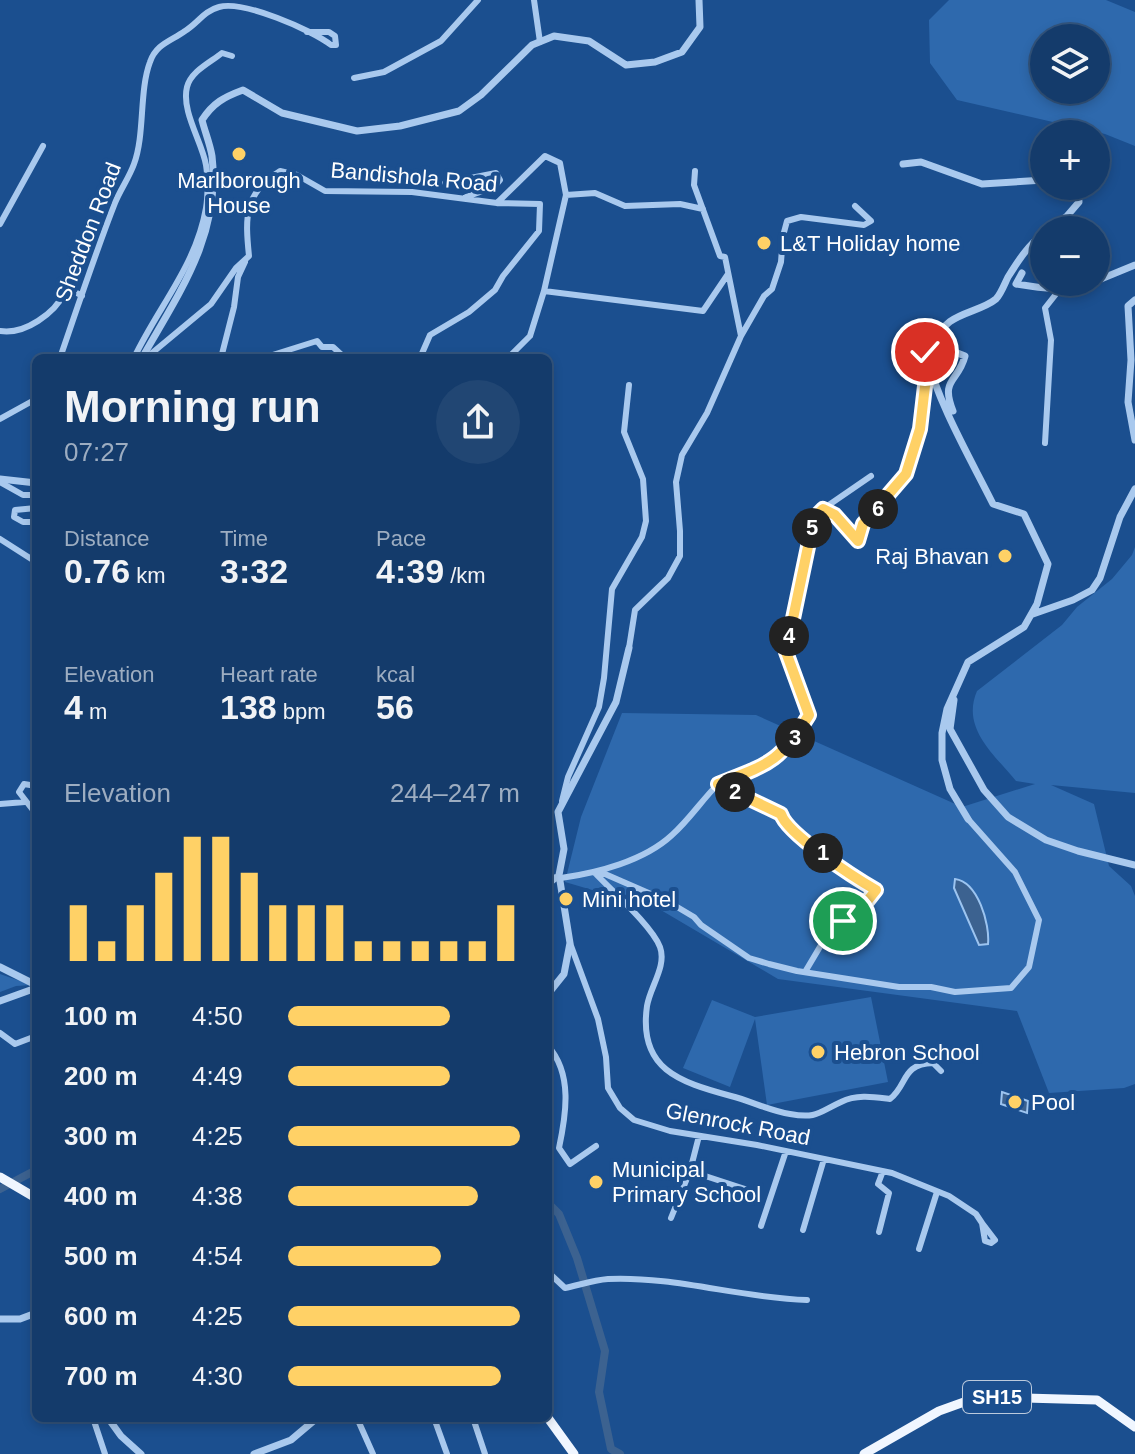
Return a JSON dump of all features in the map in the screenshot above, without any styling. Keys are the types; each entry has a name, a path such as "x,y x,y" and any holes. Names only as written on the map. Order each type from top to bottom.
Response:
{"main road":[{"path":"0,1177 32,1196"},
{"name":"SH15","path":"864,1454 939,1411 964,1402 994,1397 1097,1400 1135,1427"},
{"path":"551,1422 570,1453"}],"street":[{"path":"354,78 384,72 441,41 478,0"},
{"path":"534,0 540,42"},
{"path":"146,354 204,242 212,207 212,155 202,120 222,98 243,90 282,113 357,131 400,126 459,111 481,95 532,45 554,36 589,41 626,65 655,62 682,52 700,27 699,0"},
{"name":"Sheddon Road","path":"61,354 116,200 134,163 149,62 161,43 184,32 205,12 236,4 307,32"},
{"path":"136,354 186,269 198,242 207,205 205,164 189,117 187,86 195,74 222,53 232,56"},
{"path":"0,224 43,146"},
{"path":"497,203 545,156 560,163 566,195 544,291 530,336 512,354"},
{"path":"903,164 921,162 982,184 1030,181"},
{"name":"Bandishola Road","path":"249,256 246,226 254,193 262,181 280,171 297,175 325,191 412,192 497,203 540,204 539,231 495,290 469,312 430,335 422,354"},
{"path":"695,171 694,185 720,256 725,257 741,336"},
{"path":"445,183 496,173 500,180 494,187 463,198"},
{"path":"566,195 595,193 625,206 680,204 703,209"},
{"path":"1067,216 1079,200"},
{"path":"552,815 558,812 616,702 635,610 668,578 680,556 676,482 682,455 707,413 741,336 764,296 772,289 781,262 787,221 801,217 864,225 871,221 855,206"},
{"path":"962,443 962,430 947,394 950,381 965,356 942,347 938,342 939,334 947,325 996,299 1030,248"},
{"path":"149,354 211,304 236,268 249,256"},
{"path":"222,354 238,277 249,256"},
{"path":"1110,275 1135,265"},
{"path":"1022,273 1016,284 1030,286"},
{"path":"544,291 703,311 728,274"},
{"path":"0,331 16,330 34,323 59,304 70,289 82,296"},
{"path":"1045,443 1051,340 1045,308 1054,296"},
{"path":"1135,300 1128,306 1127,315 1131,360 1128,402 1135,440"},
{"path":"276,354 317,341 322,347 333,347 341,354"},
{"path":"595,873 605,874 667,901 749,958 805,972 899,987 931,987 955,992 1011,988 1029,967 1039,920 1015,872 968,819 950,789 942,760 942,733 955,690 968,662 1024,627 1033,614 1048,564 1024,514 993,504 962,443 930,371 925,352"},
{"path":"823,509 835,515 858,541 863,524 906,474 920,429 930,371"},
{"path":"552,989 564,974 570,943 556,879 564,849 558,812 568,777 599,707 612,589 642,537 646,521 643,479 624,432 629,385"},
{"path":"0,419 32,401"},
{"path":"556,879 595,873 651,849 671,836 718,784 766,765 790,746 809,715 786,652 814,518 871,476"},
{"path":"0,481 32,483"},
{"path":"0,481 23,495 32,495"},
{"path":"1033,614 1092,590 1105,565 1120,517 1135,489"},
{"path":"32,508 15,510 14,517 23,522 32,522"},
{"path":"0,539 32,559"},
{"path":"955,690 950,729 984,790 1008,817 1046,840 1135,865"},
{"path":"32,785 26,783 19,792 32,810"},
{"path":"718,784 781,814 783,820 808,844 876,890 861,909 827,935 805,972"},
{"path":"0,804 25,802"},
{"path":"595,873 653,935 662,950 661,966 647,1004 646,1025 655,1062 669,1074 713,1092 770,1109 811,1116 856,1098 870,1096 890,1099 907,1073 924,1063 933,1063 941,1071"},
{"name":"Glenrock Road","path":"570,943 598,1019 606,1057 608,1088 620,1108 634,1120 670,1131 883,1171 970,1209 982,1223"},
{"path":"0,967 32,984"},
{"path":"0,1001 32,988"},
{"path":"0,1033 15,1044 32,1038"},
{"path":"552,1055 562,1076 568,1104 559,1148 570,1164 596,1146"},
{"path":"671,1218 690,1171 699,1136"},
{"path":"761,1226 786,1151"},
{"path":"803,1230 824,1159"},
{"path":"690,1171 745,1189"},
{"path":"879,1232 889,1193 878,1184 883,1171"},
{"path":"919,1249 937,1192"},
{"path":"552,1276 565,1288 604,1279 649,1279 774,1299 807,1300"},
{"path":"0,1319 20,1319 32,1314"},
{"path":"94,1422 105,1454"},
{"path":"111,1422 141,1454"},
{"path":"254,1454 291,1440 312,1422"},
{"path":"359,1422 373,1454"},
{"path":"435,1422 447,1454"},
{"path":"474,1422 485,1454"}],"shaded area":[{"path":"949,0 1106,0 1135,12 1135,146 1110,136 1110,120 1044,120 957,100 930,63 929,20"},
{"path":"1135,547 1135,793 1051,785 1094,804 1109,866 1131,886 1135,896 1135,1084 1124,1088 1049,1093 1017,1011 778,979 637,896 599,892 565,882 581,817 622,713 756,715 962,807 1035,784 1016,781 982,740 973,717 977,691 1062,625 1077,607 1112,579"},
{"path":"955,879 970,888 981,905 988,944 979,945 954,888"},
{"path":"0,974 32,985 16,986 0,992"},
{"path":"871,997 888,1082 767,1105 755,1019 730,1087 683,1068 712,1000 755,1017"},
{"name":"Pool","path":"1002,1092 1028,1101 1027,1113 1001,1104"}],"waterway":[{"path":"0,1189 32,1172"},
{"path":"552,1207 559,1214 577,1258 605,1351 599,1392 611,1449 620,1454"}],"place":[{"name":"Marlborough House","path":"239,154"},
{"name":"L&T Holiday home","path":"764,243"},
{"name":"Raj Bhavan","path":"1005,556"},
{"name":"Mini hotel","path":"566,899"},
{"name":"Hebron School","path":"818,1052"},
{"name":"Pool","path":"1015,1102"},
{"name":"Municipal Primary School","path":"596,1182"}],"route":[{"path":"843,921 861,909 876,890 808,844 783,820 781,814 718,784 766,765 790,746 809,715 797,674 786,652 814,518 823,509 835,515 858,541 863,524 906,474 920,429 930,371 925,352"}]}
